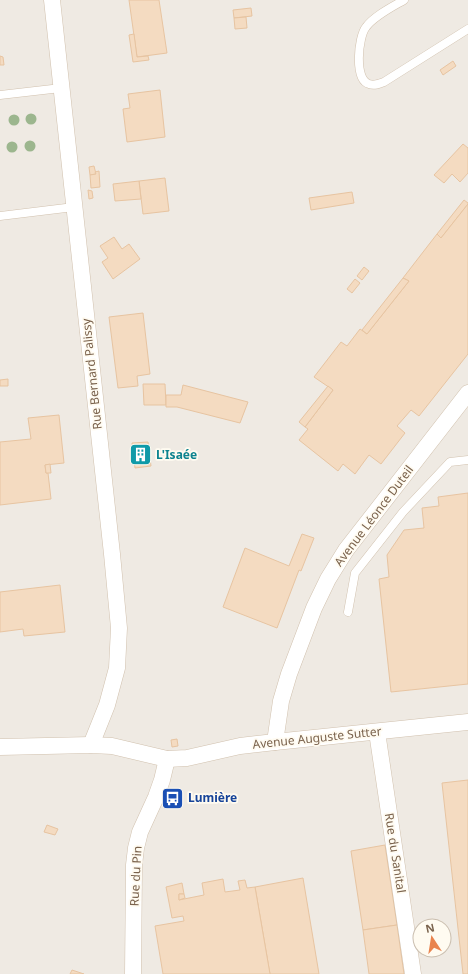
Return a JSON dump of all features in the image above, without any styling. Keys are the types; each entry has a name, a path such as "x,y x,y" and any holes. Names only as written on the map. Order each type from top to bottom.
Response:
{"street":[{"name":"Rue Bernard Palissy","path":"52,0 119,628 117,668 107,705 92,745"},
{"name":"Avenue Léonce Duteil","path":"275,742 281,701 289,674 314,608 328,579 346,550 468,393"},
{"name":"Avenue Auguste Sutter","path":"0,747 112,746 167,759 188,758 240,746 468,722"},
{"name":"Rue du Sanital","path":"377,732 413,974"},
{"name":"Rue du Pin","path":"133,974 134,865 136,848 140,832 162,780 167,759"}],"lane":[{"path":"404,0 371,21 361,36 359,46 360,72 364,82 368,84 376,85 384,82 468,29"},
{"path":"0,95 61,88"},
{"path":"0,216 74,208"},
{"path":"348,612 355,573 403,512 450,462 468,460"}],"shaded area":[{"path":"0,0 468,0 468,974 0,974"}],"building":[{"path":"129,0 159,0 167,53 137,57"},
{"path":"251,8 252,16 234,18 233,10"},
{"path":"246,17 247,28 235,29 234,18"},
{"path":"134,34 137,57 148,56 149,60 133,62 129,35"},
{"path":"0,56 3,57 4,65 0,65"},
{"path":"453,61 456,66 443,75 440,70"},
{"path":"160,90 165,137 127,142 123,109 130,108 128,94"},
{"path":"463,144 468,148 468,173 460,182 452,174 444,183 434,175"},
{"path":"94,166 96,174 90,175 89,167"},
{"path":"99,171 100,187 91,188 90,175 96,174 95,172"},
{"path":"165,178 169,211 143,214 139,181"},
{"path":"139,181 141,199 115,201 113,184"},
{"path":"88,190 92,191 93,198 89,199"},
{"path":"352,192 354,203 311,210 309,198"},
{"path":"464,200 468,204 441,238 437,234"},
{"path":"468,204 468,354 419,416 411,410 397,426 405,433 381,464 369,455 355,474 343,464 338,471 299,440 308,429 305,427 333,390 314,377 341,342 347,346 360,329 367,334 409,281 403,278 437,234 441,238"},
{"path":"114,237 122,249 129,244 140,259 113,279 102,262 108,258 100,246"},
{"path":"364,267 369,271 362,280 357,276"},
{"path":"403,278 409,281 367,334 362,330"},
{"path":"355,279 360,283 352,293 347,289"},
{"path":"143,313 150,374 137,376 138,386 118,388 109,317"},
{"path":"8,379 8,386 0,386 0,380"},
{"path":"143,384 165,384 166,405 144,405"},
{"path":"183,385 248,402 240,423 177,407 166,407 166,395 181,395"},
{"path":"328,386 333,390 305,427 299,422"},
{"path":"59,415 64,463 45,465 46,473 48,473 51,499 0,505 0,442 31,439 28,418"},
{"name":"L'Isaée","path":"148,442 151,466 135,468 132,443"},
{"path":"50,464 51,473 46,473 45,465"},
{"path":"468,493 468,684 391,692 379,579 389,577 387,555 404,530 424,528 422,508 439,506 438,497"},
{"path":"302,534 314,538 301,571 299,570 277,628 223,607 245,548 289,566"},
{"path":"60,585 65,632 24,636 23,629 0,632 0,592"},
{"path":"177,739 178,746 172,747 171,740"},
{"path":"468,780 468,974 463,974 442,783"},
{"path":"47,825 58,829 55,835 44,832"},
{"path":"385,845 397,925 363,930 351,851"},
{"path":"303,878 319,974 270,974 255,887"},
{"path":"223,879 225,892 240,890 238,881 245,880 247,888 255,887 270,974 163,974 155,926 184,921 183,916 172,918 166,887 182,883 184,894 179,894 179,900 204,895 202,883"},
{"path":"179,894 184,894 185,898 179,900"},
{"path":"397,925 404,974 369,974 363,930"},
{"path":"72,970 84,974 70,974"}],"place":[{"name":"L'Isaée","path":"141,455"},
{"name":"Lumière","path":"173,798"}]}
